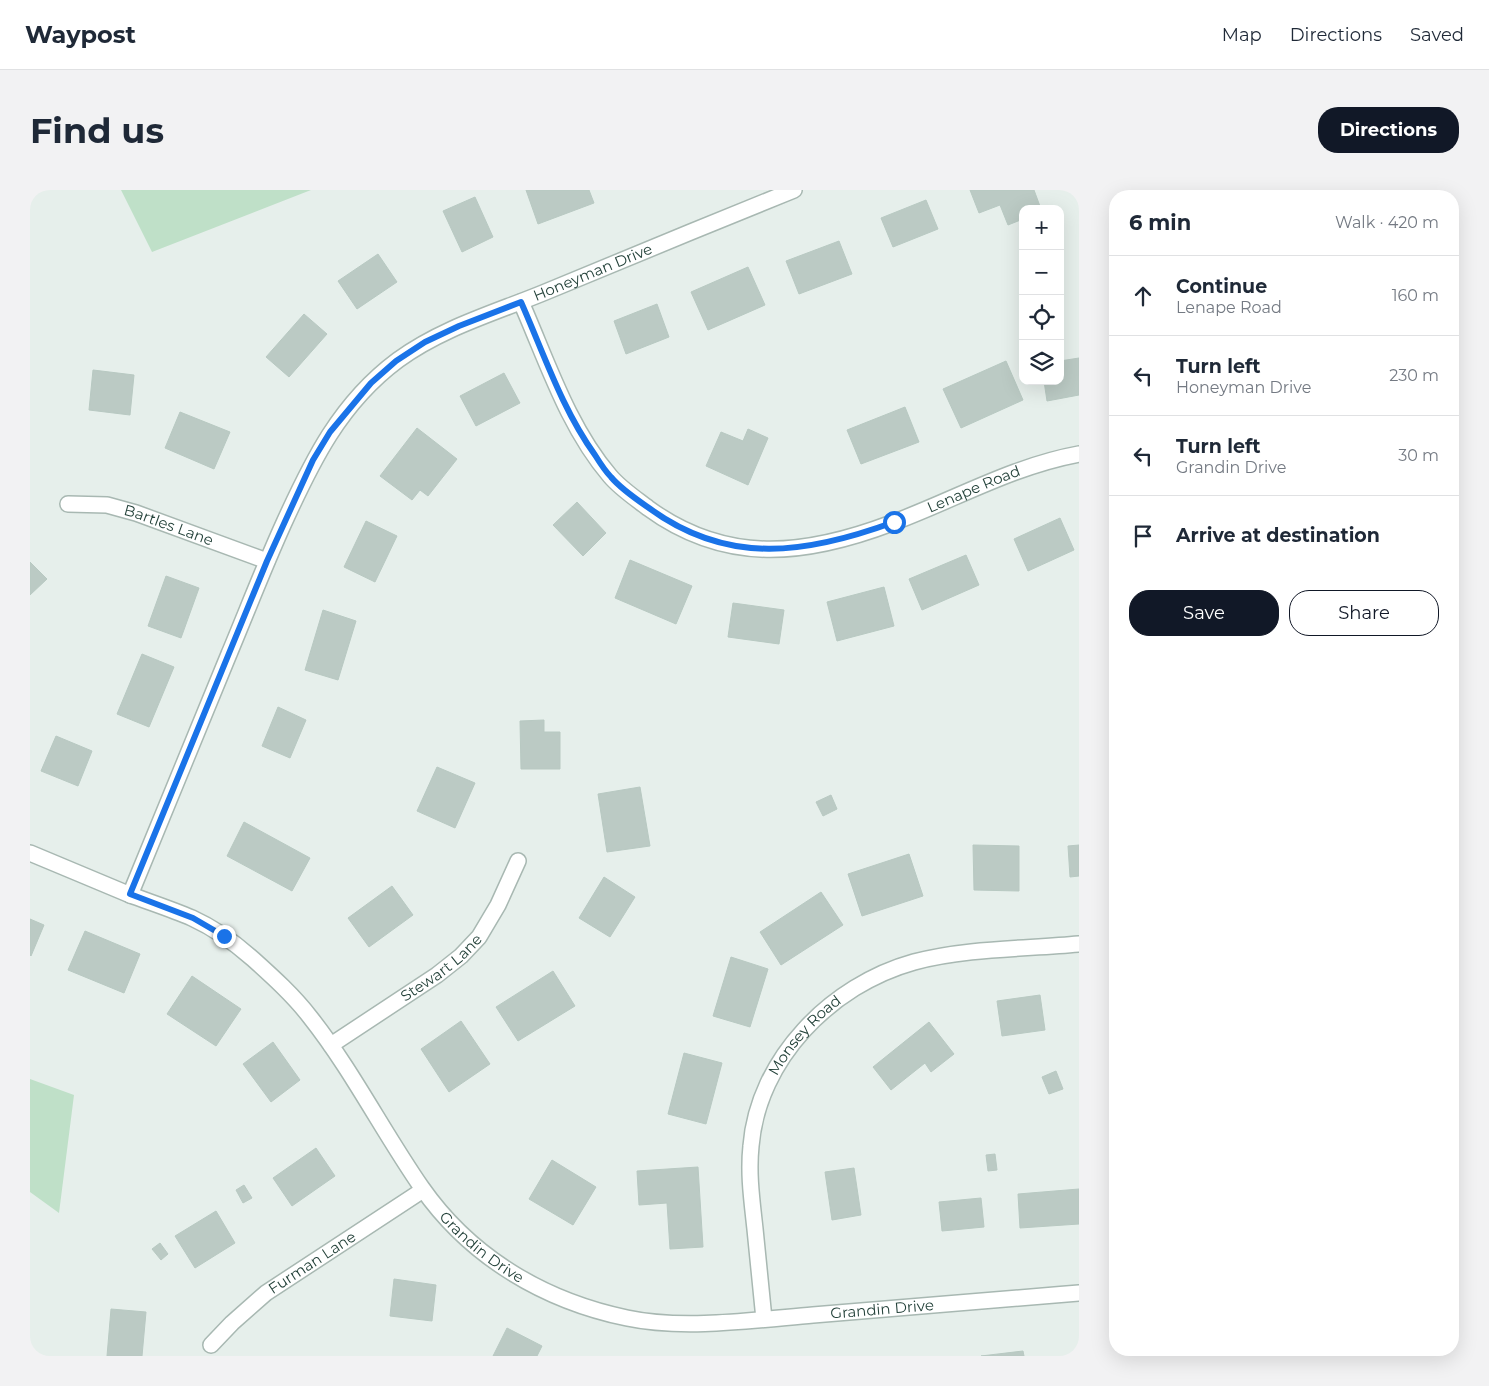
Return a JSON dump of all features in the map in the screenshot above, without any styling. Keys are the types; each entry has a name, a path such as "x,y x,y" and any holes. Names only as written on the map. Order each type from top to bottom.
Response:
{"street":[{"name":"Honeyman Drive","path":"130,894 267,561 317,453 330,432 371,383 396,361 425,342 459,326 794,190"},
{"name":"Lenape Road","path":"521,302 570,414 610,477 664,520 695,536 725,545 758,550 783,549 826,544 851,538 1027,468 1079,454"},
{"name":"Bartles Lane","path":"68,504 106,505 136,513 267,561"},
{"name":"Grandin Drive","path":"30,853 193,918 224,936 253,959 308,1014 331,1045 423,1190 452,1224 484,1254 518,1278 552,1295 591,1309 630,1319 669,1324 764,1319 1079,1293"},
{"name":"Stewart Lane","path":"331,1045 437,975 461,956 479,936 498,905 518,861"},
{"name":"Monsey Road","path":"764,1319 749,1176 751,1144 758,1111 768,1081 789,1048 805,1029 830,1007 855,988 883,972 915,962 948,956 1079,944"},
{"name":"Furman Lane","path":"211,1345 232,1323 266,1293 423,1190"}],"green space":[{"path":"121,190 311,190 152,252"},
{"path":"30,1079 74,1095 59,1213 30,1192"}],"building":[{"path":"526,190 589,190 594,203 538,224"},
{"path":"970,190 1034,190 1040,205 1019,205 1019,221 1008,225 1000,205 979,213"},
{"path":"475,197 493,237 462,252 443,211"},
{"path":"926,200 938,229 893,247 881,218"},
{"path":"839,241 852,274 799,294 786,261"},
{"path":"378,254 397,282 357,309 338,281"},
{"path":"748,267 765,305 708,330 691,292"},
{"path":"657,304 669,337 626,354 614,321"},
{"path":"304,314 327,334 289,377 266,357"},
{"path":"1079,358 1079,395 1047,401 1045,385 1064,385 1064,360"},
{"path":"1006,361 1023,400 961,428 943,389"},
{"path":"93,370 134,375 130,415 89,410"},
{"path":"504,373 520,403 476,426 460,396"},
{"path":"905,407 919,442 861,464 847,430"},
{"path":"180,412 230,432 214,469 165,448"},
{"path":"417,428 457,459 428,496 420,490 412,500 380,476"},
{"path":"748,429 768,438 748,485 706,466 721,432 743,441"},
{"path":"577,502 606,533 583,556 553,525"},
{"path":"1060,518 1074,550 1028,571 1014,539"},
{"path":"366,521 397,536 375,582 344,567"},
{"path":"966,555 979,585 922,610 909,579"},
{"path":"630,560 692,586 676,624 615,598"},
{"path":"30,562 47,579 30,595"},
{"path":"166,576 199,588 181,638 148,626"},
{"path":"884,587 894,626 837,641 827,602"},
{"path":"733,603 784,610 779,644 728,637"},
{"path":"323,610 356,621 338,680 305,670"},
{"path":"142,654 174,667 149,727 117,714"},
{"path":"278,707 306,720 290,758 262,746"},
{"path":"544,720 544,732 560,732 560,769 521,769 520,721"},
{"path":"56,736 92,751 78,786 41,771"},
{"path":"437,767 475,783 455,828 417,811"},
{"path":"640,787 650,846 607,852 598,794"},
{"path":"831,795 837,809 823,816 816,802"},
{"path":"244,822 310,858 292,891 227,856"},
{"path":"973,845 1019,846 1019,891 974,890"},
{"path":"1079,845 1079,876 1070,877 1068,846"},
{"path":"909,854 923,896 862,916 848,874"},
{"path":"604,877 635,897 610,937 579,918"},
{"path":"392,886 413,915 369,947 348,918"},
{"path":"821,892 843,925 781,965 760,932"},
{"path":"30,919 44,925 31,956 30,955"},
{"path":"85,931 140,954 124,993 68,970"},
{"path":"731,957 768,969 750,1027 713,1016"},
{"path":"553,971 575,1006 518,1041 496,1007"},
{"path":"192,976 241,1009 216,1046 167,1014"},
{"path":"1040,995 1045,1030 1002,1036 997,1001"},
{"path":"461,1021 490,1064 449,1092 421,1049"},
{"path":"929,1022 954,1054 931,1072 925,1063 891,1090 873,1067"},
{"path":"273,1042 300,1080 271,1102 243,1064"},
{"path":"684,1053 722,1063 706,1124 668,1114"},
{"path":"1056,1071 1063,1089 1049,1094 1042,1077"},
{"path":"316,1148 335,1176 292,1206 273,1178"},
{"path":"995,1154 997,1170 988,1171 986,1155"},
{"path":"552,1160 596,1187 573,1225 529,1199"},
{"path":"698,1167 703,1247 670,1249 667,1203 639,1205 637,1171"},
{"path":"854,1168 861,1215 832,1220 825,1172"},
{"path":"244,1185 252,1198 243,1203 236,1190"},
{"path":"1079,1189 1079,1224 1020,1228 1018,1194"},
{"path":"981,1198 984,1227 942,1231 939,1202"},
{"path":"216,1211 235,1243 195,1268 175,1236"},
{"path":"160,1243 168,1254 161,1260 152,1249"},
{"path":"394,1279 436,1285 432,1321 390,1316"},
{"path":"111,1309 146,1312 142,1356 107,1356"},
{"path":"507,1328 542,1346 537,1356 493,1356"},
{"path":"1023,1351 1024,1356 981,1356"}],"route":[{"path":"224,936 193,918 130,894 267,561 313,460 330,432 371,383 396,361 425,342 459,326 521,302 570,414 610,477 664,520 695,536 725,545 758,550 791,548 826,544 859,535 894,522"}]}
